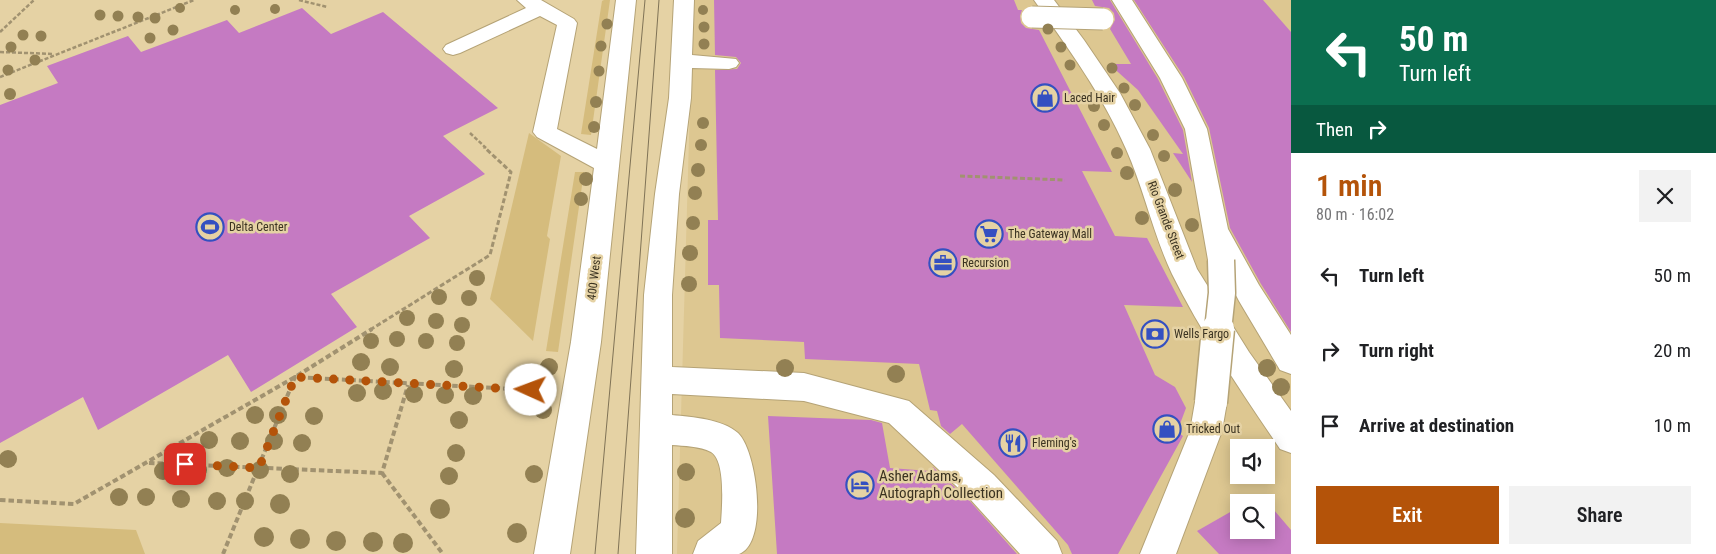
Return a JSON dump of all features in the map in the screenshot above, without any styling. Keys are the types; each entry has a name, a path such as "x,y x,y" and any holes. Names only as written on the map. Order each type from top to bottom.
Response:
{"street":[{"name":"400 West","path":"552,554 586,342 626,0"},
{"path":"654,554 659,285 667,194 680,98 684,0"},
{"path":"1122,0 1171,78 1196,129 1221,260 1222,293 1211,402 1206,431 1158,554"},
{"path":"454,49 534,4 567,23 545,132 607,164"},
{"path":"1038,8 1103,19 1134,20"},
{"name":"Rio Grande Street","path":"1038,8 1077,44 1112,100 1141,156 1185,272 1238,361 1291,438"},
{"path":"681,61 729,63"},
{"path":"1216,231 1249,293 1291,361"},
{"path":"656,380 804,388 898,411 982,487 1044,554"},
{"path":"656,429 700,434 723,441 735,457 740,507 738,532 711,554"}],"path":[{"path":"0,32 34,0"},
{"path":"0,77 194,0"},
{"path":"299,0 327,7"},
{"path":"0,52 56,54"},
{"path":"0,500 74,504 295,377 490,255 511,172 470,134"},
{"path":"960,176 1065,180"},
{"path":"295,377 531,390"},
{"path":"223,554 295,377"},
{"path":"382,473 408,384"},
{"path":"148,463 382,473"},
{"path":"382,473 443,554"}],"shaded area":[{"path":"610,0 591,135 581,134 602,1"},
{"name":"The Gateway Mall","path":"693,0 1291,0 1291,554 677,554"},
{"path":"529,133 561,156 547,236 550,239 533,341 490,299"},
{"path":"575,172 584,172 558,352 546,351"},
{"path":"0,523 136,530 145,554 0,554"}],"building":[{"path":"714,0 1014,0 1018,10 1022,10 1020,16 1021,23 1026,28 1039,30 1112,172 1082,171 1115,236 1147,238 1183,307 1124,305 1155,375 1175,387 1186,408 1177,432 1183,436 1118,554 1072,554 1068,545 962,424 950,434 941,426 937,411 930,410 919,364 805,359 804,342 720,338 719,285 708,285 708,220 718,220 715,70 737,69 741,63 736,57 715,55"},
{"path":"1092,0 1110,0 1158,79 1183,130 1192,182 1173,153 1183,154 1138,90 1109,64 1131,64 1110,29 1115,20 1114,13 1109,8 1095,6"},
{"path":"1134,0 1263,0 1291,32 1291,332 1261,284 1230,228 1209,128 1184,77"},
{"name":"Delta Center","path":"302,8 331,34 383,12 498,108 443,136 485,174 409,216 430,238 331,294 357,327 251,392 228,355 98,430 83,397 0,443 0,105 58,83 47,66 128,36 141,52 227,20 239,33"},
{"name":"Asher Adams, Autograph Collection","path":"768,416 871,420 882,423 890,468 930,471 933,467 969,500 1017,554 777,554"},
{"path":"1275,511 1291,530 1291,554 1219,554 1197,531 1230,512 1230,539 1275,539"}],"tram line":[{"path":"595,554 645,0"},
{"path":"618,554 659,0"}],"place":[{"name":"Laced Hair","path":"1045,98"},
{"name":"Delta Center","path":"210,227"},
{"name":"The Gateway Mall","path":"989,234"},
{"name":"Recursion","path":"943,263"},
{"name":"Wells Fargo","path":"1155,334"},
{"name":"Tricked Out","path":"1167,429"},
{"name":"Fleming's","path":"1013,443"},
{"name":"Asher Adams, Autograph Collection","path":"860,485"}],"route":[{"path":"185,464 259,468 295,377 531,390"}]}
